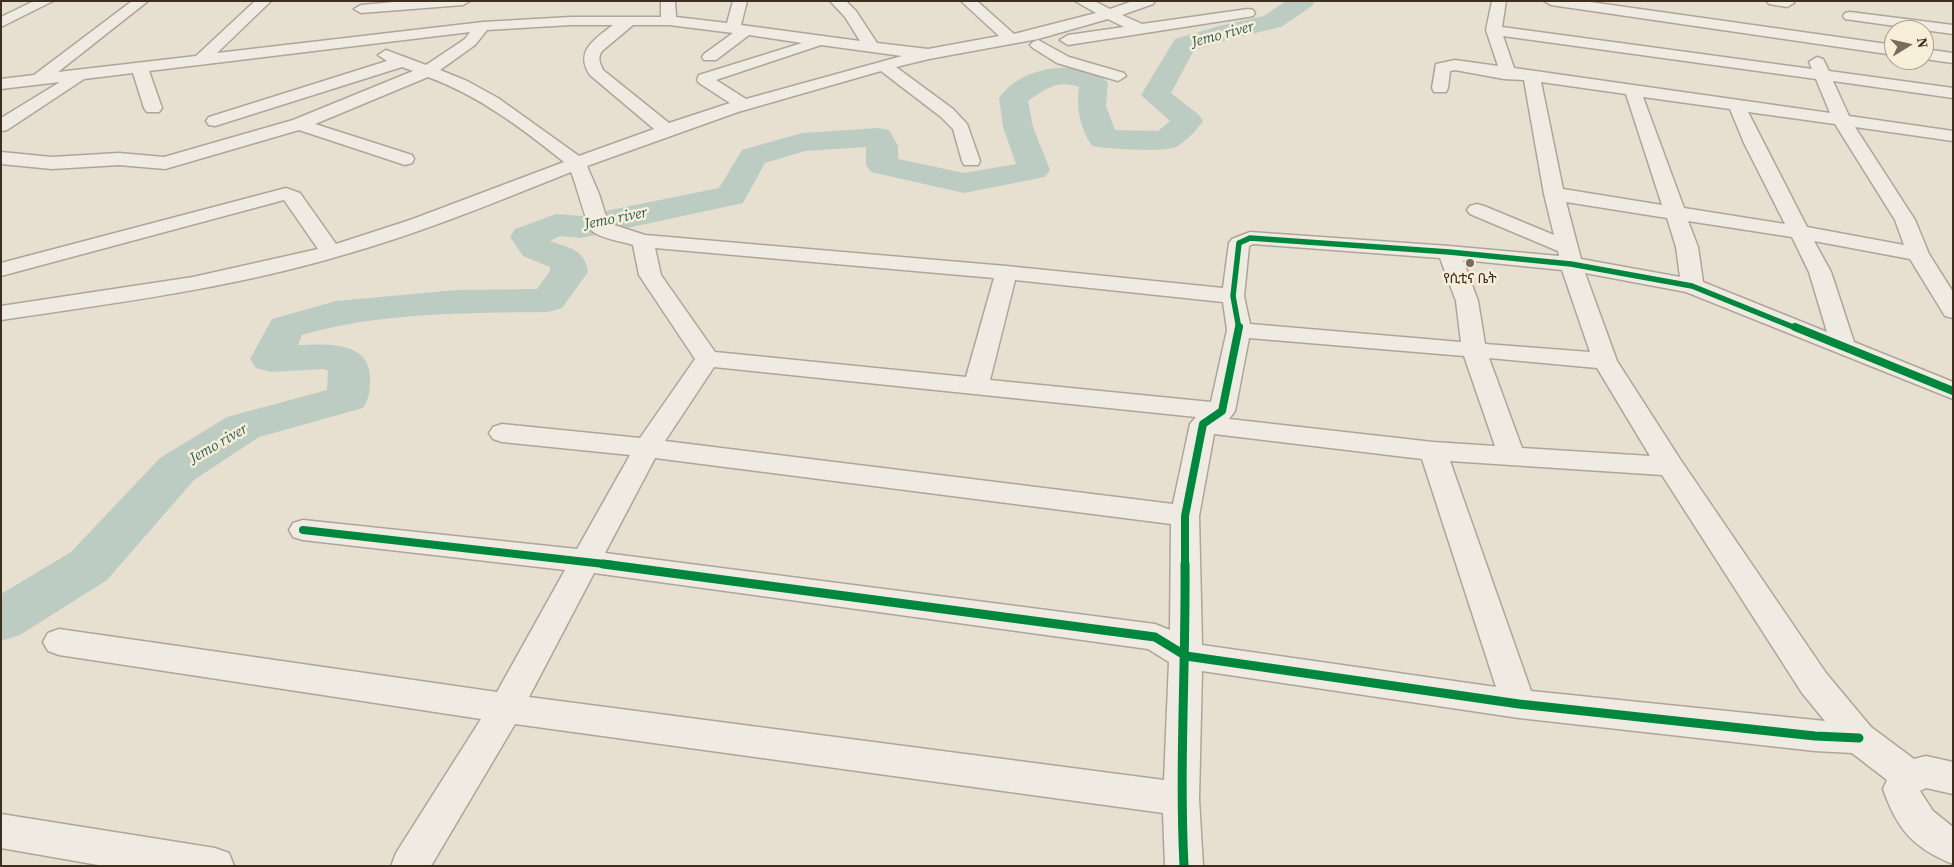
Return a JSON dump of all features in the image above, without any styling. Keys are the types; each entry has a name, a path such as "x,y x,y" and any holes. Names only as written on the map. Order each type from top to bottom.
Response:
{"street":[{"path":"1,23 46,1"},
{"path":"38,80 142,1"},
{"path":"200,61 264,1"},
{"path":"324,47 364,5 463,1"},
{"path":"668,1 669,21"},
{"path":"710,57 740,29 740,1"},
{"path":"837,1 851,14 872,48"},
{"path":"968,1 1011,38"},
{"path":"1082,1 1139,29"},
{"path":"1,313 210,281 331,252 381,237 666,130 743,104 816,82 928,54 1038,34 1148,1"},
{"path":"1499,1 1494,30 1506,67 1504,74"},
{"path":"1551,1 1683,16 1809,38 1884,49"},
{"path":"1844,1 1860,45"},
{"path":"1178,9 1198,20"},
{"path":"1118,76 1064,60 1038,46 1248,13"},
{"path":"1683,16 1697,58 1705,100"},
{"path":"1850,16 1953,30"},
{"path":"1,84 324,47 483,26 571,21 669,21 740,29 820,42 928,54"},
{"path":"629,21 596,48 591,54 591,60 596,72 666,130"},
{"path":"5,161 52,163 119,159 165,163 299,124 428,70 470,42 483,26"},
{"path":"1494,30 1599,66 1633,91 1953,136"},
{"path":"1809,38 1822,75 1842,121 1905,220 1918,254 1953,311"},
{"path":"743,104 704,80 820,42"},
{"path":"352,43 454,79 508,112 576,164 596,218 603,230 643,241 1006,273 1233,296"},
{"path":"1934,55 1953,58"},
{"path":"1440,88 1444,65 1532,78 1599,66 1697,58 1953,94"},
{"path":"215,121 402,62"},
{"path":"883,65 947,113 961,128 971,161"},
{"path":"140,68 153,108"},
{"path":"1,126 83,75"},
{"path":"1532,78 1554,194 1569,256 1605,362 1670,466 1814,683 1859,738 1909,776"},
{"path":"1633,91 1687,247 1692,286"},
{"path":"1736,104 1753,143 1820,272 1830,298 1842,347"},
{"path":"299,124 405,159"},
{"path":"1,270 286,194 293,197 331,252"},
{"path":"1554,194 1673,211 1918,254"},
{"path":"1477,210 1569,256"},
{"path":"1184,866 1181,799 1186,656 1186,516 1239,330 1233,296 1239,243 1250,238 1449,252 1569,256 1692,286 1953,391"},
{"path":"643,241 650,275 707,359"},
{"path":"1449,252 1467,301 1474,351 1512,456"},
{"path":"976,386 1006,273"},
{"path":"1239,330 1605,362"},
{"path":"707,359 976,386 1213,418 1433,452 1670,466"},
{"path":"410,866 506,708 584,561 647,448 707,359"},
{"path":"502,433 647,448 1186,516"},
{"path":"1433,452 1519,704"},
{"path":"302,530 584,561 1156,637 1186,656 1519,704 1815,736 1859,738"},
{"path":"59,642 506,708 1181,799"},
{"path":"1951,849 1924,828 1907,807 1902,789 1909,776 1926,772 1953,778"},
{"path":"1,832 215,866"}],"waterway":[{"name":"Jemo river","path":"1,620 89,566 177,469 243,427 348,398 349,367 333,356 271,359 286,327 336,313 456,302 548,300 569,272 568,261 536,248 528,237 556,225 581,227 731,196 753,157 802,142 878,137 882,146 882,165 964,183 1034,170 1018,127 1013,98 1042,80 1051,77 1071,76 1094,83 1091,106 1103,139 1166,140 1188,121 1155,95 1184,45 1228,31 1272,22 1303,1"}],"cycle path":[{"path":"1184,866 1181,799 1186,656 1185,516 1203,424 1222,411 1239,330 1233,296 1239,243 1250,238 1261,238 1449,252 1571,264 1692,286 1953,391"},
{"path":"303,530 584,561 1155,637 1186,656 1519,704 1815,736 1859,738"}],"place":[{"name":"የሲቲና ቤት","path":"1470,263"}]}
